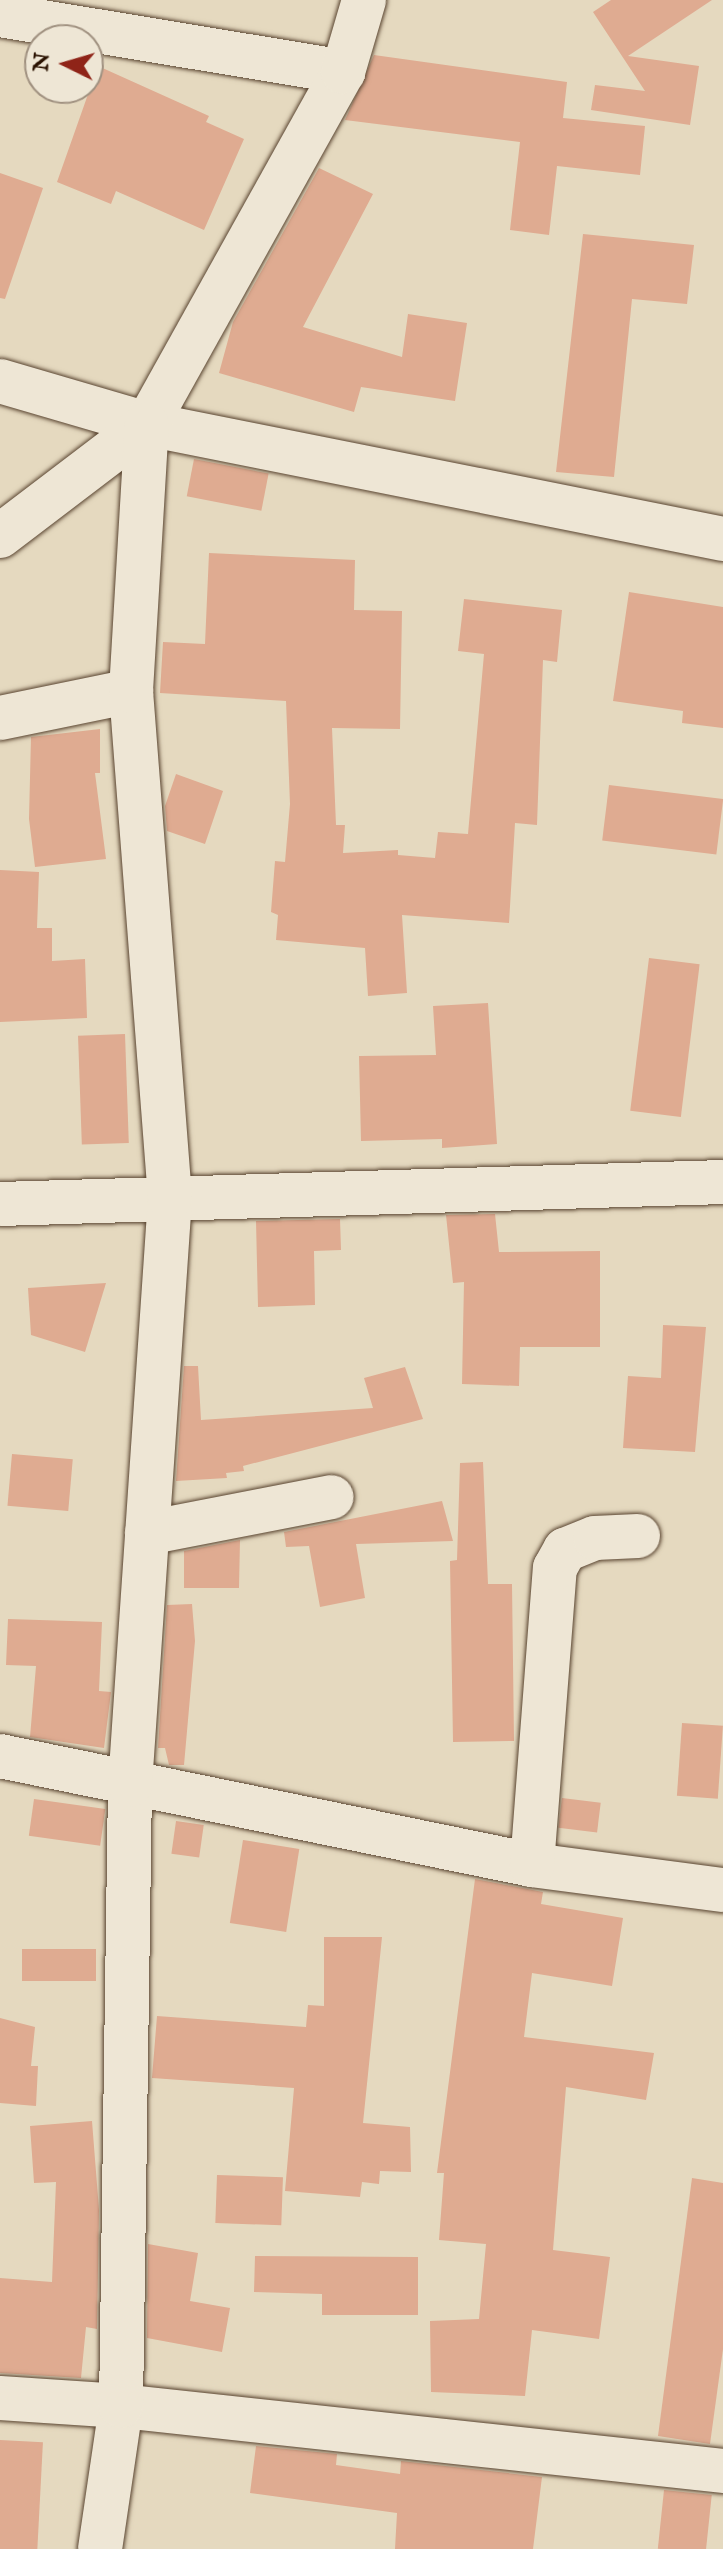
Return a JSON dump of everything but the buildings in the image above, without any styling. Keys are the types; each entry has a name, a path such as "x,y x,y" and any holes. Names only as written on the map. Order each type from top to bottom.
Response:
{"street":[{"path":"0,536 147,424 343,72 364,0"},
{"path":"0,15 343,72"},
{"path":"0,381 147,424 723,539"},
{"path":"100,2549 121,2406 130,1785 170,1198 131,691 147,424"},
{"path":"0,718 131,691"},
{"path":"0,1204 723,1182"},
{"path":"147,1533 332,1497"},
{"path":"532,1865 555,1568 565,1550 595,1538 638,1536"},
{"path":"0,1756 532,1865 723,1890"},
{"path":"0,2398 121,2406 723,2471"}]}
